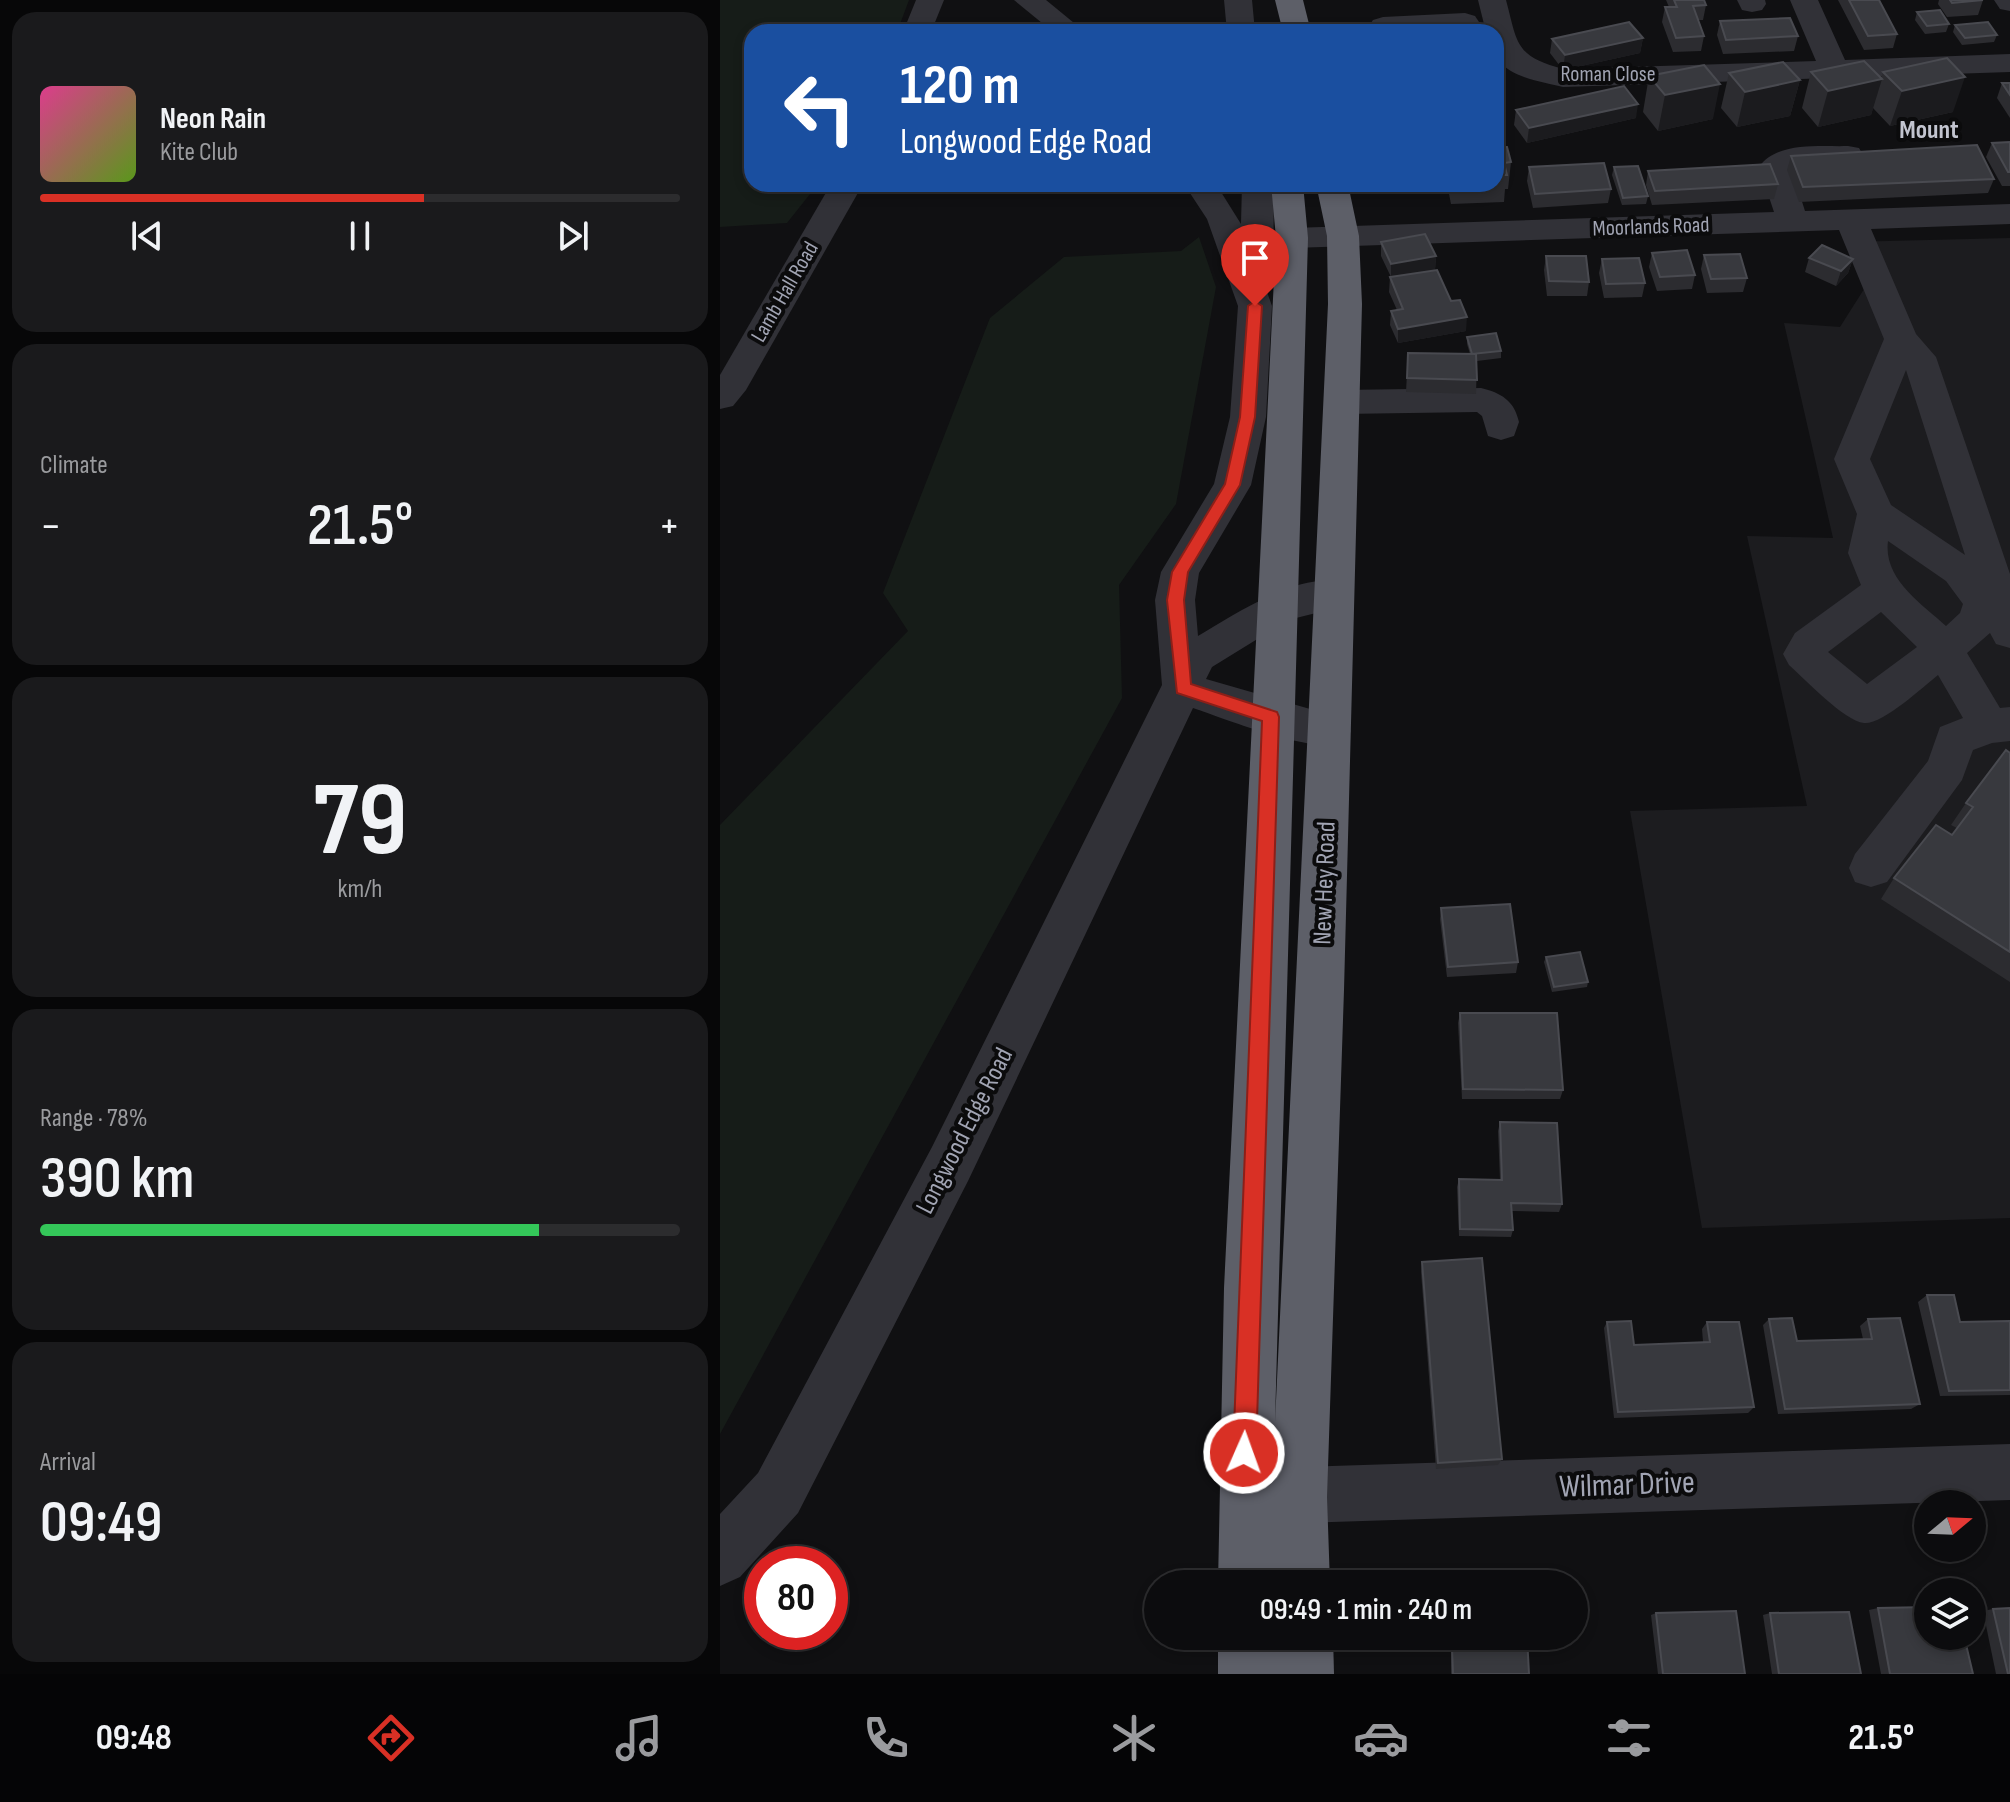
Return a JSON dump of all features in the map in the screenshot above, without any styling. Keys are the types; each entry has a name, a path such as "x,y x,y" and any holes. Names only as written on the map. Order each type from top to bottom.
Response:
{"highway":[{"path":"1260,0 1265,24"},
{"path":"1289,0 1295,24"},
{"path":"1247,1570 1245,1496 1271,717 1281,576 1292,238 1288,192"},
{"name":"New Hey Road","path":"1301,1570 1299,1497 1345,304 1343,236 1334,192"},
{"path":"1248,1650 1248,1674"},
{"path":"1303,1650 1304,1674"}],"street":[{"path":"920,24 930,0"},
{"path":"1028,0 1060,24"},
{"path":"1238,0 1240,24"},
{"name":"Roman Close","path":"1492,0 1498,24"},
{"path":"1804,0 1834,69"},
{"path":"1387,24 1409,12 1465,22"},
{"name":"Roman Close","path":"1504,50 1525,68 1563,78 2010,63"},
{"path":"1793,222 1775,167 1791,158 1849,155"},
{"name":"Lamb Hall Road","path":"720,397 734,382 842,192"},
{"path":"1205,192 1223,219 1255,306"},
{"path":"1258,192 1248,417 1232,485 1180,572 1175,600 1183,688 1271,717 1330,731"},
{"name":"Moorlands Road","path":"1292,238 2010,214"},
{"path":"1851,220 1901,339 1919,357 2010,633"},
{"path":"1883,590 1809,644 1803,654 1866,707 1968,631 1978,619 1983,602 1960,571 1876,514 1852,459 1901,339"},
{"path":"1342,402 1481,400 1492,404 1501,415 1501,427"},
{"path":"1871,868 1947,768 1955,739 1999,725 1943,648 1883,590 1867,561 1868,539 1876,514"},
{"name":"Longwood Edge Road","path":"720,1557 778,1493 950,1164 1197,656 1277,608 1334,594"},
{"name":"Wilmar Drive","path":"1245,1496 1299,1497 2010,1472"}],"shaded area":[{"path":"720,0 909,0 900,24 744,24 744,192 812,192 787,223 720,227"},
{"path":"1199,237 1216,287 1176,504 1119,585 1122,698 720,1434 720,825 908,631 883,593 990,318 1064,257 1181,251"},
{"path":"2010,238 2010,1218 1702,1228 1630,811 1807,806 1747,536 1833,538 1784,323 1840,327 1866,286 1847,242"}],"building":[{"path":"1674,0 1704,0 1706,5 1693,6 1704,36 1676,38 1665,7 1677,7"},
{"path":"1849,0 1879,0 1897,34 1868,36"},
{"path":"1950,0 1983,0 1952,3"},
{"path":"1940,10 1949,24 1927,26 1917,12"},
{"path":"1790,18 1798,36 1726,40 1720,21"},
{"path":"1629,22 1643,38 1565,55 1552,39"},
{"path":"1988,22 1997,35 1965,38 1955,25"},
{"path":"1947,58 1965,77 1902,91 1883,72"},
{"path":"1864,61 1882,79 1828,91 1811,72"},
{"path":"1783,62 1800,80 1745,92 1729,73"},
{"path":"1704,65 1720,84 1665,95 1649,76"},
{"path":"2002,83 2010,83 2010,95"},
{"path":"1624,86 1638,104 1529,128 1516,110"},
{"path":"2010,142 2010,172 2008,172 1992,143"},
{"path":"1977,145 1994,179 1803,187 1791,156"},
{"path":"1504,147 1507,147 1511,162 1504,163"},
{"path":"1604,163 1611,189 1535,194 1529,167"},
{"path":"1770,164 1778,184 1655,191 1648,171"},
{"path":"1638,166 1648,196 1623,198 1614,167"},
{"path":"1425,234 1436,256 1391,264 1381,242"},
{"path":"1822,245 1853,259 1841,271 1809,258"},
{"path":"1687,250 1695,275 1660,277 1652,253"},
{"path":"1740,254 1747,278 1711,279 1704,255"},
{"path":"1546,256 1586,256 1589,282 1549,281"},
{"path":"1639,258 1645,283 1606,284 1602,259"},
{"path":"1437,270 1451,301 1460,300 1467,317 1398,329 1391,311 1403,309 1390,277"},
{"path":"1496,333 1501,351 1472,354 1467,337"},
{"path":"1408,353 1476,354 1477,380 1407,378"},
{"path":"2006,750 2010,753 2010,952 1894,878 1936,825 1952,835 1973,807 1966,803"},
{"path":"1510,904 1518,962 1448,967 1441,908"},
{"path":"1580,952 1588,982 1554,987 1546,957"},
{"path":"1460,1013 1557,1013 1563,1090 1463,1089"},
{"path":"1500,1122 1557,1123 1562,1204 1511,1203 1513,1230 1460,1229 1459,1179 1502,1180"},
{"path":"1482,1258 1502,1459 1438,1463 1422,1262"},
{"path":"1927,1295 1954,1295 1960,1322 2010,1321 2010,1390 1949,1391"},
{"path":"1792,1318 1797,1341 1872,1339 1868,1319 1900,1318 1920,1404 1785,1409 1769,1319"},
{"path":"1631,1321 1634,1345 1710,1342 1707,1322 1739,1322 1754,1407 1618,1412 1607,1322"},
{"path":"1914,1607 1914,1650 1967,1650 1973,1674 1890,1674 1878,1608"},
{"path":"2010,1608 2010,1674 2008,1674 1993,1609"},
{"path":"1736,1611 1745,1674 1663,1674 1656,1613"},
{"path":"1849,1612 1861,1674 1779,1674 1770,1613"},
{"path":"1452,1650 1528,1650 1529,1674 1453,1674"}],"district":[{"name":"Mount","path":"1929,130"}],"route":[{"path":"1244,1453 1271,717 1183,688 1175,600 1180,572 1232,485 1248,417 1255,306"}]}
